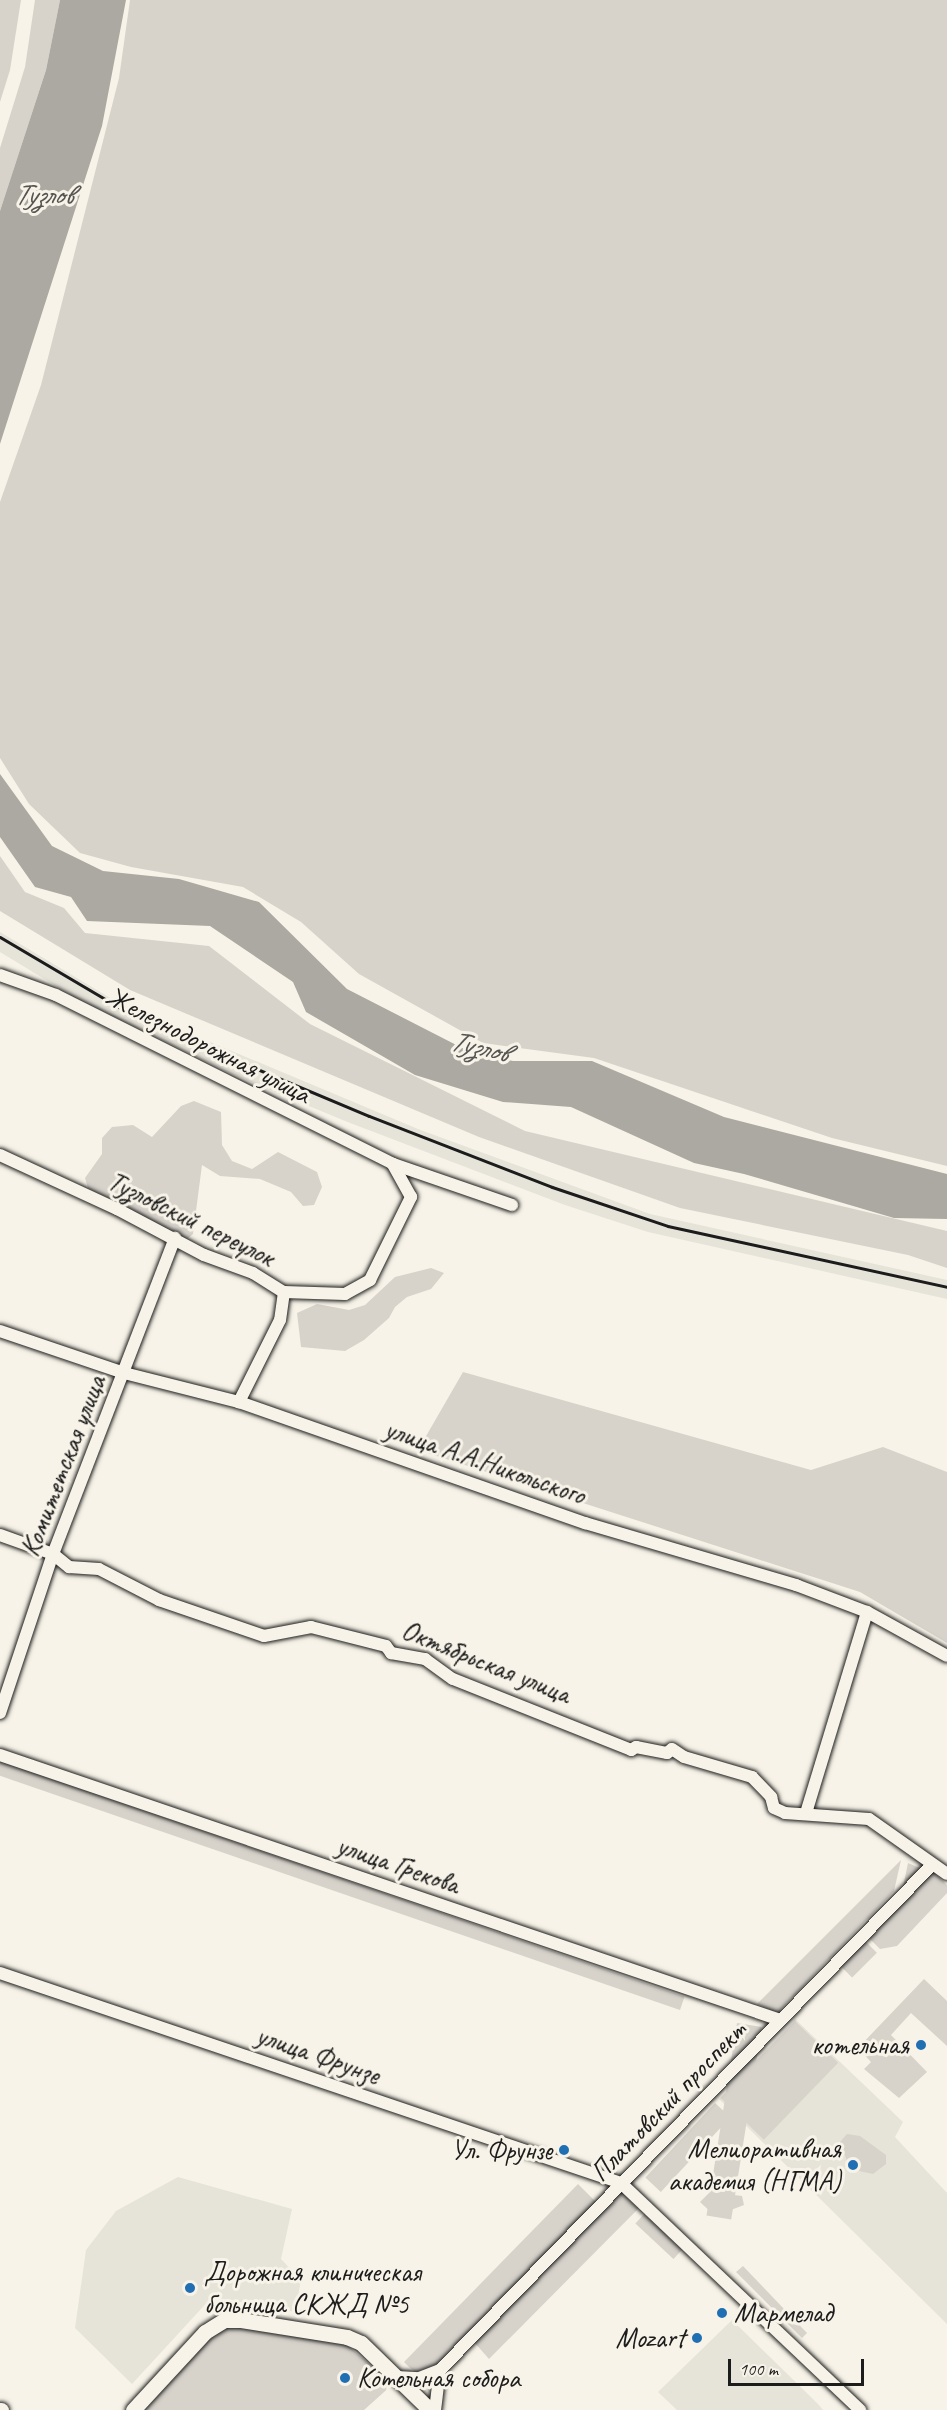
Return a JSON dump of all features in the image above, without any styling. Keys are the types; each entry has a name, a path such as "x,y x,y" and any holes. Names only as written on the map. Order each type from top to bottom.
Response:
{"main road":[{"path":"133,2410 205,2332 225,2320 347,2337 361,2343 430,2410"}],"street":[{"name":"Железнодорожная улица","path":"0,975 56,994 393,1164 512,1204"},
{"name":"Тузловский переулок","path":"0,1155 175,1238 204,1256 253,1274 284,1292 280,1320 239,1402"},
{"path":"284,1292 345,1294 370,1280 411,1197 393,1164"},
{"name":"Комитетская улица","path":"0,1713 54,1554 175,1238"},
{"name":"улица А.А.Никольского","path":"0,1331 124,1373 239,1402 585,1523 796,1585 867,1612 947,1656"},
{"name":"Октябрьская улица","path":"0,1535 54,1554 69,1567 99,1569 159,1600 264,1636 311,1627 386,1646 391,1653 425,1659 453,1679 631,1750 636,1747 667,1753 672,1749 684,1757 752,1777 771,1797 774,1808 824,1818 869,1819 931,1866 947,1874"},
{"path":"806,1813 867,1612"},
{"name":"улица Грекова","path":"0,1755 780,2020"},
{"name":"Платовский проспект","path":"440,2370 931,1866"},
{"name":"улица Фрунзе","path":"0,1973 621,2183"},
{"path":"621,2183 860,2410"},
{"path":"397,2377 419,2378 440,2370 435,2410"}],"shaded area":[{"path":"0,0 21,0 10,70 0,102"},
{"path":"35,0 60,0 46,70 0,211 0,148 25,67"},
{"path":"130,0 947,0 947,1166 832,1138 594,1058 483,1043 359,974 301,922 243,887 131,867 80,853 29,804 0,758 0,502 41,385 119,78"},
{"path":"0,856 25,892 64,908 85,933 209,946 310,1024 525,1131 947,1231 947,1268 908,1255 680,1208 479,1137 130,990 0,911"},
{"path":"0,932 122,1005 418,1129 650,1214 947,1280 947,1299 648,1232 565,1205 345,1121 232,1074 74,997 0,952"},
{"path":"194,1101 221,1112 222,1145 232,1161 252,1169 278,1152 317,1172 322,1187 314,1205 303,1206 291,1192 260,1179 220,1176 202,1165 193,1234 186,1240 88,1188 85,1178 102,1154 102,1138 112,1127 133,1125 152,1137 181,1106"},
{"path":"431,1268 444,1273 431,1289 407,1297 395,1307 389,1318 364,1340 345,1351 301,1347 297,1313 317,1304 349,1310 365,1305 395,1277"},
{"path":"463,1372 811,1470 883,1447 947,1472 947,1643 860,1592 418,1450"},
{"path":"0,1761 685,1997 680,2010 0,1776"},
{"path":"901,1860 894,1891 777,2013 757,2004"},
{"path":"908,1863 922,1869 903,1887"},
{"path":"930,1869 947,1885 947,1893 897,1946 880,1949 866,1935"},
{"path":"862,1938 877,1953 852,1978 837,1963"},
{"path":"924,1979 947,2001 947,2046 911,2013 891,2035 927,2072 899,2098 864,2069 871,2062 858,2048"},
{"name":"Мелиоративная академия (НГМА)","path":"795,2019 903,2122 895,2137 947,2193 947,2324 719,2099"},
{"path":"795,2021 838,2063 764,2140 721,2098"},
{"path":"737,2023 762,2027 731,2220 706,2216"},
{"path":"715,2103 730,2117 661,2192 645,2178"},
{"path":"847,2134 860,2136 886,2155 886,2164 873,2174 850,2169 840,2142"},
{"name":"Дорожная клиническая больница СКЖД №5","path":"178,2177 292,2209 281,2259 301,2280 295,2312 212,2297 132,2384 75,2328 86,2250 116,2211"},
{"path":"578,2184 596,2202 435,2366 416,2372 410,2368 404,2362"},
{"path":"622,2188 641,2206 489,2359 474,2342"},
{"path":"710,2192 742,2196 744,2205 715,2216 700,2202"},
{"path":"647,2211 685,2246 673,2259 635,2223"},
{"path":"743,2266 807,2333 802,2338 736,2272"},
{"path":"732,2320 823,2410 677,2410 658,2392"},
{"path":"246,2325 347,2345 393,2384 364,2410 140,2410 220,2327"}],"water":[{"name":"Тузлов","path":"60,0 126,0 102,126 0,444 0,211 46,70"},
{"name":"Тузлов","path":"0,774 52,846 103,871 179,879 259,902 347,989 470,1052 513,1061 592,1061 724,1117 947,1174 947,1219 894,1218 744,1174 694,1163 571,1107 503,1102 415,1075 306,1012 293,982 210,926 87,921 71,897 35,887 0,837"}],"railway":[{"path":"0,937 127,1012 188,1040 369,1116 552,1187 668,1226 947,1287"}],"place":[{"name":"котельная","path":"921,2045"},
{"name":"Ул. Фрунзе","path":"564,2150"},
{"name":"Мелиоративная академия (НГМА)","path":"853,2165"},
{"name":"Дорожная клиническая больница СКЖД №5","path":"190,2288"},
{"name":"Мармелад","path":"722,2313"},
{"name":"Mozart","path":"697,2338"},
{"name":"Котельная собора","path":"345,2378"}]}
